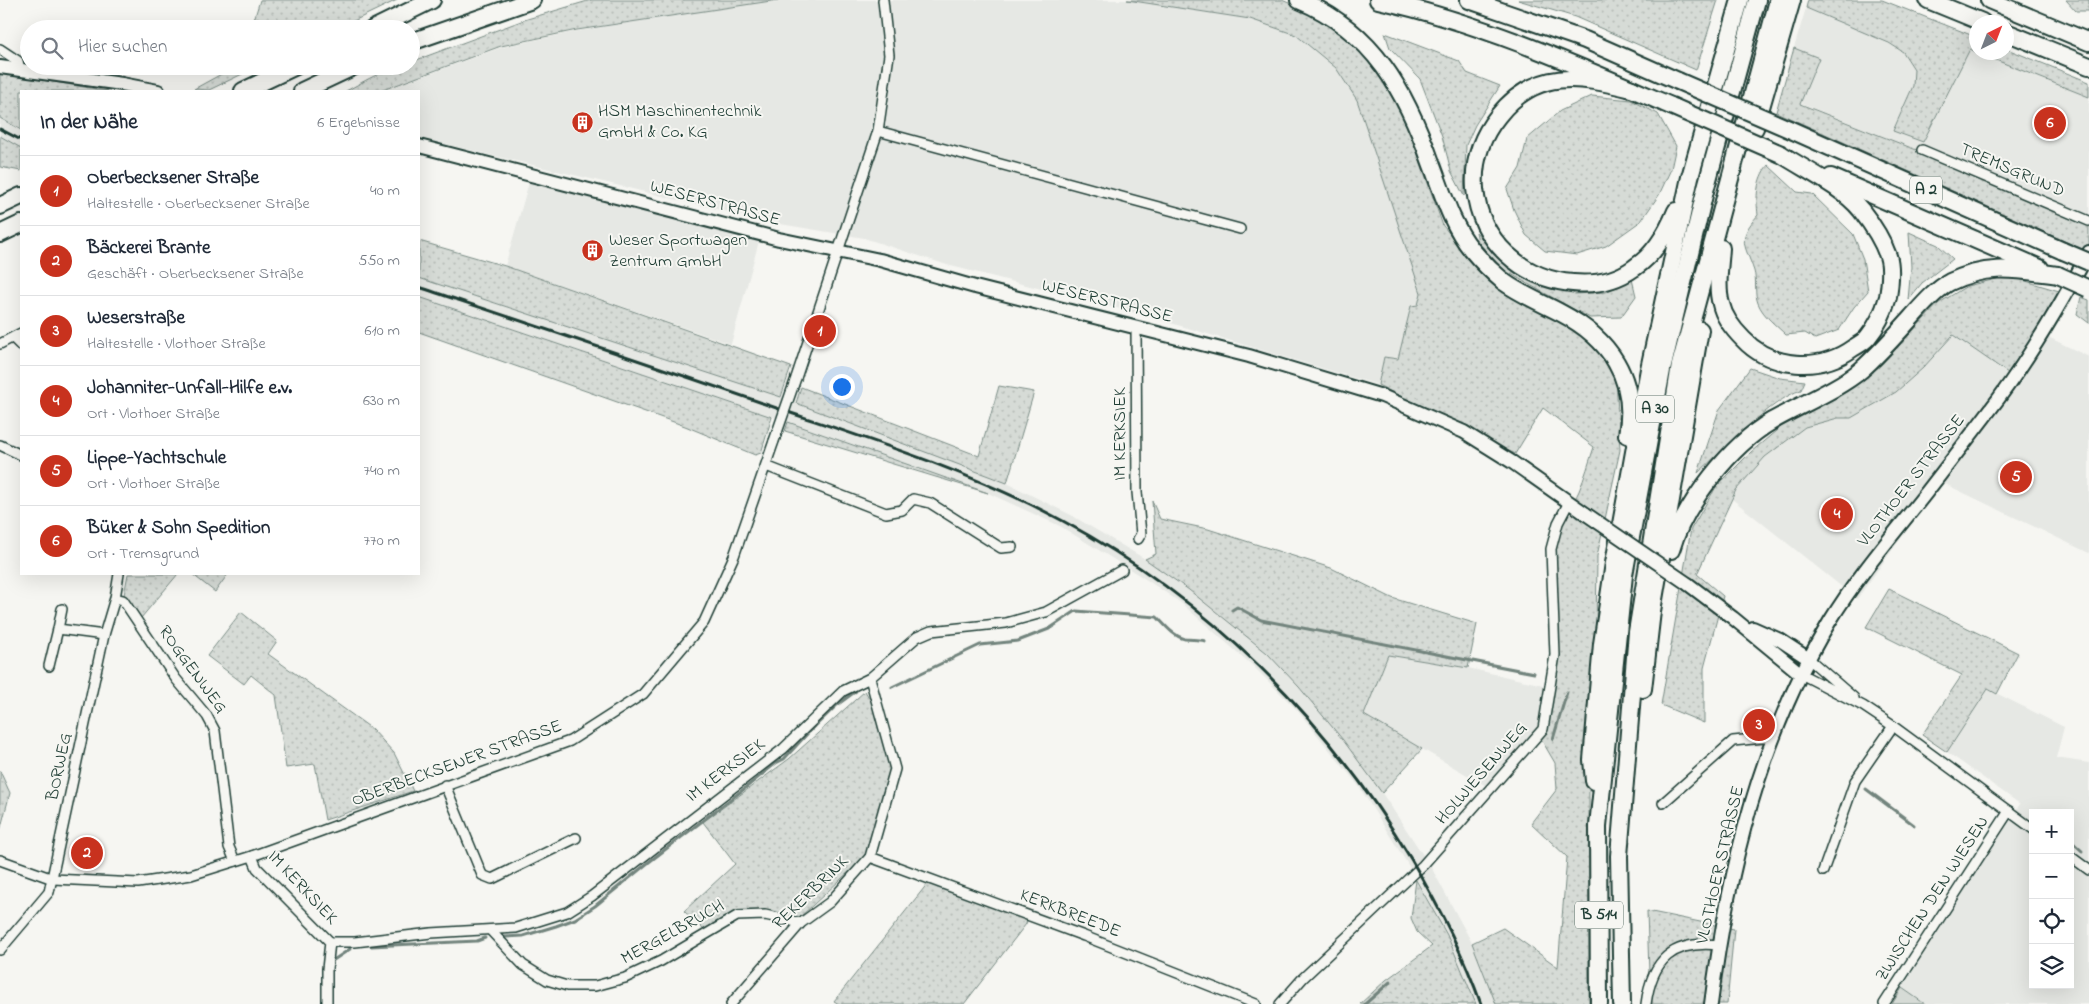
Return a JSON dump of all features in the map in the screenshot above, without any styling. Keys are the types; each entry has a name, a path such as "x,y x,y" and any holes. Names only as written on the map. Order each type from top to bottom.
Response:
{"highway":[{"path":"391,20 432,0"},
{"path":"420,39 532,0"},
{"path":"1299,0 1340,23 1367,46 1389,73 1405,97 1418,124 1446,204 1457,226 1470,247 1487,267 1528,297 1562,313 1588,329 1609,349 1622,374 1628,397 1629,424 1613,508 1614,563"},
{"path":"1378,0 1483,30 1632,89 2089,289"},
{"name":"A 2","path":"1469,0 1585,40 2089,262"},
{"path":"1598,826 1592,760 1602,644 1614,563 1648,370 1690,177 1740,0"},
{"name":"A 30","path":"1598,826 1624,574 1662,370 1706,187 1757,0"},
{"name":"A 30","path":"1619,856 1636,632 1680,365 1778,0"},
{"path":"1619,856 1634,788 1652,612 1698,338 1721,248 1792,0"},
{"path":"1928,0 1969,17"},
{"path":"1988,0 2089,42"},
{"path":"2014,35 2089,66"},
{"path":"245,90 277,75"},
{"path":"304,90 336,75"},
{"path":"1632,89 1600,81 1566,78 1548,80 1530,87 1510,101 1484,136 1478,153 1474,174 1477,203 1485,226 1502,251 1525,270 1540,277 1555,282 1584,284 1610,280 1633,269 1657,247 1671,224 1690,177"},
{"path":"1721,248 1719,279 1721,305 1732,328 1751,348 1774,360 1799,365 1824,362 1846,354 1867,338 1884,312 1890,285 1888,257 1878,233 1860,209 1836,188 1781,154"},
{"path":"0,206 20,196"},
{"path":"0,234 20,224"},
{"path":"1652,612 1676,532 1705,486 1743,441 1769,423 1859,372 1881,352 1926,301 1948,283 1990,269 2058,275"},
{"name":"B 514","path":"1598,826 1599,1004"},
{"name":"B 514","path":"1619,856 1622,1004"}],"street":[{"name":"OBERBECKSENER STRASSE","path":"0,860 53,879 138,883 191,875 252,856 570,741 643,694 704,622 734,556 766,466 878,131 889,55 883,0"},
{"path":"0,49 18,60 20,70 0,67"},
{"path":"56,75 153,90"},
{"path":"878,131 1240,229"},
{"name":"WESERSTRASSE","path":"420,146 779,239 838,250 1249,356 1382,396 1464,432 1512,462 1688,584 1801,674 1863,706 1894,726 2029,826"},
{"name":"TREMSGRUND","path":"1922,150 2089,221"},
{"name":"VLOTHOER STRASSE","path":"1711,1004 1719,945 1740,845 1774,737 1801,674 1831,620 1864,572 2000,397 2060,304 2089,252"},
{"name":"IM KERKSIEK","path":"1136,327 1137,492 1140,534 1138,540"},
{"path":"0,344 17,335"},
{"path":"0,445 20,454"},
{"path":"766,466 886,513 902,510 913,500 922,500 930,503 1001,548 1012,547"},
{"name":"HOLWIESENWEG","path":"1280,1004 1303,978 1423,865 1543,729 1555,655 1551,548 1558,522 1569,502"},
{"name":"IM KERKSIEK","path":"252,856 257,868 330,942 355,942 431,933 516,928 544,921 567,912 592,896 783,748 843,691 870,678 917,637 931,632 1006,623 1046,612 1122,570"},
{"name":"BORWEG","path":"0,950 49,892 104,635 115,598 119,575"},
{"name":"ROGGENWEG","path":"115,598 123,600 176,679 207,716 215,731 229,847 235,861"},
{"path":"49,666 62,609"},
{"name":"WESERSTRASSE","path":"1733,618 1780,640 1809,659 1863,706"},
{"path":"58,629 104,635"},
{"name":"REKERBRINK","path":"731,1004 801,923 830,902 870,857 895,769 870,678"},
{"path":"1823,871 1855,781 1894,726"},
{"path":"1664,803 1734,741 1774,737"},
{"path":"445,785 482,875 492,880 576,838"},
{"name":"ZWISCHEN DEN WIESEN","path":"1884,1004 2009,811"},
{"name":"KERKBREEDE","path":"870,857 1084,936 1256,1004"},
{"path":"2074,859 2089,870"},
{"name":"MERGELBRUCH","path":"490,930 523,965 548,980 567,986 596,986 625,978 661,961 737,916 765,914 801,923"},
{"name":"IM KERKSIEK","path":"327,1004 327,968 330,942"},
{"path":"1646,1004 1649,984 1661,961 1675,949 1690,944 1719,945"}],"shaded area":[{"path":"260,0 397,0 356,20 254,20"},
{"path":"591,0 778,0 577,30 501,46 383,90 348,90 377,75 420,75 420,59 524,20"},
{"path":"778,0 1127,0 1250,19 1296,35 1336,68 1357,100 1421,293 1418,305 1411,306 1398,359 1384,357 1378,385 1144,315 947,265 864,238 774,223 420,138 420,90 385,90 502,47 577,31 740,4"},
{"path":"1127,0 1282,0 1323,18 1359,49 1397,95 1443,226 1480,269 1569,325 1597,347 1616,377 1620,450 1597,556 1596,638 1589,788 1589,1004 1496,1004 1472,943 1503,928 1558,967 1567,857 1531,823 1557,789 1555,763 1541,739 1549,714 1553,688 1555,553 1559,527 1579,491 1594,447 1543,408 1515,454 1378,385 1384,357 1398,359 1411,306 1418,305 1421,293 1357,100 1336,68 1296,35 1250,19"},
{"path":"1518,0 1718,0 1696,70 1575,17"},
{"path":"1808,0 1882,0 1969,34 1969,51 1923,142 1893,131 1913,86 1914,69 1903,52 1889,43 1806,8"},
{"path":"2066,0 2089,0 2089,11 2076,11"},
{"path":"1806,8 1889,43 1903,52 1914,69 1913,86 1893,131 1923,142 1969,51 1969,60 1997,60 2089,97 2089,224 1919,151 1800,103 1819,58 1794,48"},
{"path":"1385,33 1459,61 1467,73 1500,86 1475,125 1466,145 1464,196 1451,171 1442,136 1420,79 1390,48"},
{"path":"1794,48 1819,58 1800,104 1919,151 2089,224 2089,252 1776,112"},
{"path":"2014,52 2089,82 2089,97 1996,60 2014,60"},
{"path":"0,73 102,90 20,90 20,129 0,118"},
{"path":"220,75 240,75 209,90 194,89"},
{"path":"1592,96 1631,100 1658,114 1676,146 1671,169 1659,195 1641,221 1606,246 1577,255 1545,251 1526,235 1514,210 1507,189 1520,168 1527,139 1560,111"},
{"path":"0,118 20,129 20,147 0,136"},
{"path":"0,136 20,147 20,171 0,167"},
{"path":"1768,165 1797,192 1812,194 1853,234 1863,259 1868,291 1854,307 1839,330 1815,339 1805,333 1786,335 1766,316 1760,308 1757,299 1755,275 1744,242 1747,230 1758,215 1759,182"},
{"path":"529,182 759,241 731,344 505,266"},
{"path":"1476,232 1503,263 1530,280 1575,294 1606,292 1632,279 1636,296 1621,317 1590,318 1504,270 1478,242"},
{"path":"1909,232 1938,245 1953,259 1922,283 1908,300 1911,267"},
{"path":"420,241 505,266 791,367 781,397 420,278"},
{"path":"2009,276 2059,291 2036,331 2008,373 1953,335 1923,368 1896,392 1851,418 1838,418 1805,427 1765,457 1736,490 1697,574 1723,596 1704,668 1704,723 1661,705 1691,529 1716,487 1751,452 1783,425 1857,384 1881,365 1939,303 1967,286"},
{"path":"420,278 781,397 1007,483 1071,515 1145,559 1189,590 1267,653 1299,687 1343,740 1382,793 1431,867 1472,943 1496,1004 1476,1004 1447,935 1412,871 1358,785 1297,710 1253,666 1181,603 1060,526 988,493 788,422 420,297"},
{"path":"420,297 772,417 761,453 755,455 685,426 420,332"},
{"path":"2081,297 2089,300 2089,323 2077,314"},
{"path":"2036,331 2089,357 2089,553 1941,482 1857,599 1732,499 1736,490 1765,457 1805,427 1838,418 1851,418 1896,392 1923,368 1953,335 2008,373"},
{"path":"1750,368 1780,378 1805,381 1801,390 1789,395 1762,414 1698,473 1719,410"},
{"path":"999,386 1034,392 1007,483 796,403 801,387 979,456"},
{"path":"788,422 988,493 785,431"},
{"path":"1152,501 1160,519 1208,529 1331,568 1392,598 1477,624 1468,668 1388,655 1364,715 1422,749 1382,793 1343,740 1299,687 1267,653 1189,590 1145,559 1156,554"},
{"path":"128,575 177,575 141,618 124,595"},
{"path":"193,575 227,575 215,592"},
{"path":"1889,589 2018,653 1997,694 1988,689 1947,752 1922,735 1962,675 1866,627"},
{"path":"241,612 277,641 268,654 372,729 394,753 413,791 325,820 315,764 286,768 276,695 251,675 244,684 207,656"},
{"path":"1388,655 1468,668 1552,687 1541,739 1495,791 1363,715"},
{"path":"1988,689 2064,727 2056,758 2089,763 2089,1004 1925,1004 1902,988 2020,804 1947,752"},
{"path":"865,691 884,723 893,769 865,857 800,917 742,911 704,930 684,911 735,864 703,822 789,759"},
{"path":"0,771 10,793 0,831"},
{"path":"1416,880 1447,935 1476,1004 1360,1004 1386,980 1432,946 1417,932 1411,918"},
{"path":"928,883 1027,920 1026,924 964,1004 839,1004 834,1001"},
{"path":"1647,911 1734,929 1727,1004 1650,1004"},
{"path":"1902,988 1925,1004 1892,1004"}],"waterway":[{"path":"1232,610 1237,607 1261,620 1534,673"},
{"path":"892,687 980,645 1018,641 1049,629 1076,611 1157,617 1181,638 1205,641"},
{"path":"505,937 523,936 556,926 575,919 595,906 776,763 784,759 837,705 856,691"},
{"path":"1553,739 1567,692"},
{"path":"1866,789 1914,825"},
{"path":"2074,844 2082,851"},
{"path":"371,946 477,941 485,938"},
{"path":"332,961 350,949"},
{"path":"1365,1004 1390,982"}],"railway":[{"path":"0,129 20,139"},
{"path":"420,287 696,380 963,474 1030,504 1116,552 1167,587 1215,625 1260,667 1302,711 1342,758 1378,807 1421,876 1458,948 1481,1004"}],"place":[{"name":"HSM Maschinentechnik GmbH & Co. KG","path":"582,122"},
{"name":"Büker & Sohn Spedition","path":"2050,123"},
{"name":"Weser Sportwagen Zentrum GmbH","path":"593,251"},
{"name":"Oberbecksener Straße","path":"820,331"},
{"name":"Lippe-Yachtschule","path":"2016,477"},
{"name":"Johanniter-Unfall-Hilfe e.v.","path":"1837,514"},
{"name":"Weserstraße","path":"1759,725"},
{"name":"Bäckerei Brante","path":"87,853"}]}
